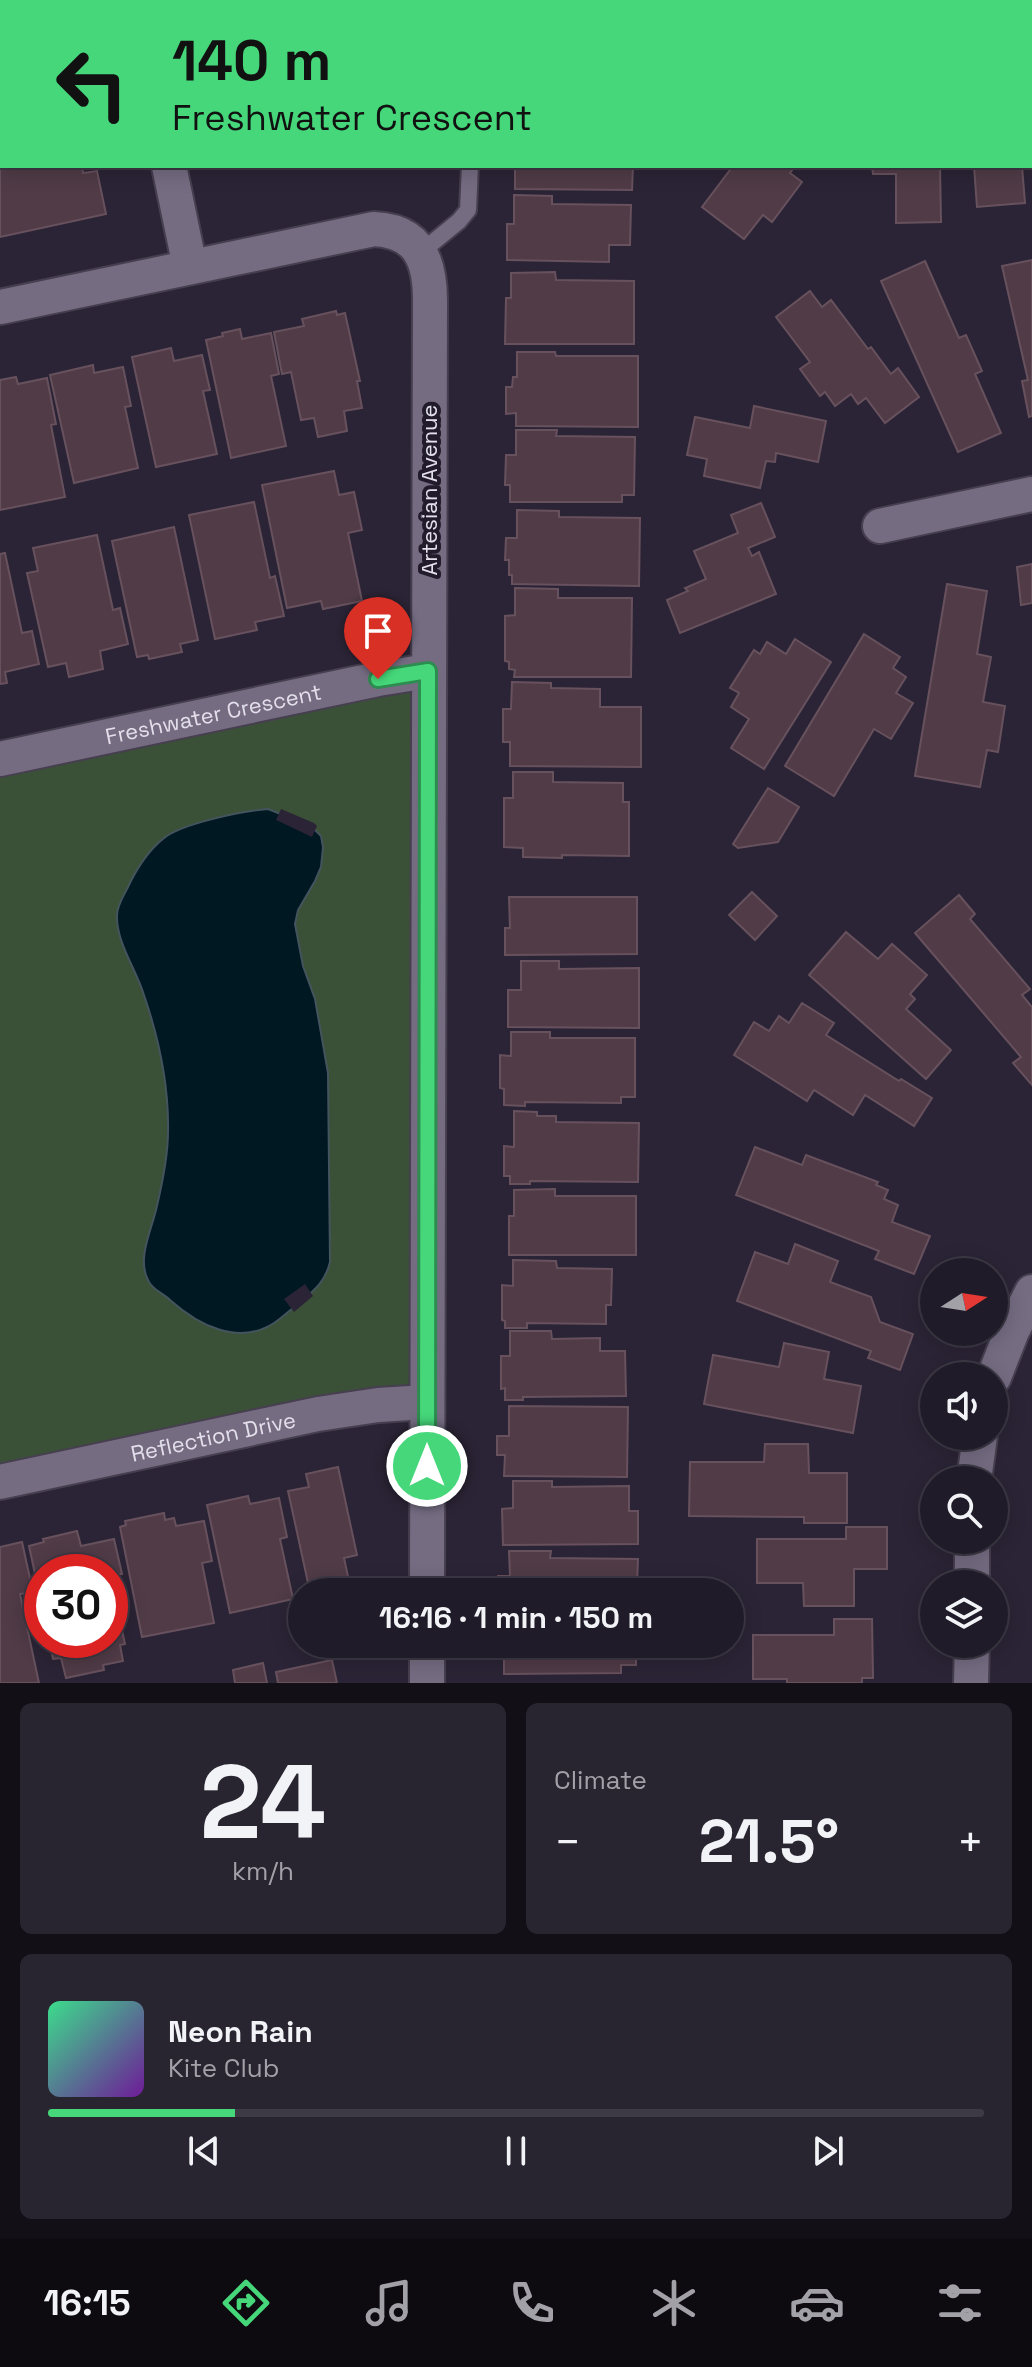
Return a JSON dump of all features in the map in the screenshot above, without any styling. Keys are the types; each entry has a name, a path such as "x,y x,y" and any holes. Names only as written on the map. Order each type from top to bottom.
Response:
{"street":[{"path":"169,168 190,267"},
{"path":"0,307 374,229 401,233 420,253"},
{"name":"Artesian Avenue","path":"420,253 430,283 427,1578"},
{"path":"880,526 1032,494"},
{"name":"Freshwater Crescent","path":"0,759 428,671"},
{"path":"1000,1362 1032,1292"},
{"name":"Reflection Drive","path":"0,1482 318,1414 427,1402"},
{"path":"427,1658 427,1683"},
{"path":"971,1683 972,1658"}],"lane":[{"path":"420,253 468,210 470,168"}],"green space":[{"path":"428,671 427,1402 0,1482 0,759"}],"water":[{"path":"268,809 311,826 321,836 323,847 321,867 298,910 295,924 303,966 315,999 328,1073 330,1262 325,1276 309,1295 277,1321 246,1333 219,1330 193,1317 152,1286 145,1272 146,1245 166,1161 167,1097 154,1028 141,985 120,935 117,915 139,867 164,838 199,823"}],"pier":[{"path":"281,809 314,823 317,826 312,837 276,820"},
{"path":"305,1284 313,1296 294,1312 284,1299"}],"building":[{"path":"0,168 82,168 83,173 97,171 106,214 0,237"},
{"path":"633,168 632,190 515,189 515,169 510,169"},
{"path":"731,168 794,168 790,173 802,182 772,222 763,215 744,239 702,207"},
{"path":"872,168 940,168 941,222 896,223 896,174 873,174"},
{"path":"974,168 1022,168 1025,203 977,207"},
{"path":"514,195 552,196 552,204 631,205 630,245 609,245 609,262 507,260 507,224 514,224"},
{"path":"1032,260 1032,416 1029,417 1022,381 1028,380 1002,266"},
{"path":"925,261 959,338 966,335 982,371 975,374 1001,433 958,452 881,281"},
{"path":"555,272 556,280 634,281 634,344 505,344 506,298 511,298 511,273"},
{"path":"810,291 822,307 831,300 868,349 871,347 891,374 898,368 919,397 885,423 866,398 858,404 851,394 835,406 825,392 820,396 800,369 810,362 776,317"},
{"path":"336,311 337,315 345,313 360,381 357,381 362,408 344,411 347,431 318,437 314,418 301,420 291,372 282,374 274,332 304,326 302,319"},
{"path":"240,329 242,339 271,333 279,374 271,376 286,446 231,458 206,340"},
{"path":"171,348 174,361 202,355 210,390 203,391 217,454 156,467 132,357"},
{"path":"517,352 555,352 556,356 638,356 638,427 516,426 516,413 506,414 506,387 512,387 513,377 517,377"},
{"path":"93,365 94,373 123,367 131,406 125,407 138,468 74,483 50,375"},
{"path":"16,377 18,384 47,378 56,424 51,425 65,497 0,510 0,380"},
{"path":"754,406 826,421 818,462 776,453 775,462 766,461 760,488 704,476 707,459 687,455 695,417 750,428"},
{"path":"516,430 557,430 556,436 635,437 634,495 622,495 622,502 510,502 510,485 505,485 506,455 516,455"},
{"path":"334,471 339,495 354,492 362,530 348,533 362,601 323,609 321,601 287,608 262,485"},
{"path":"254,502 270,578 275,576 284,616 255,622 257,630 215,639 189,515"},
{"path":"761,503 775,537 748,548 752,556 759,552 776,594 680,633 667,600 706,579 694,551 738,533 731,515"},
{"path":"517,510 559,511 559,517 640,518 639,586 512,584 509,560 505,560 506,538 517,538"},
{"path":"174,527 198,640 180,644 182,652 149,659 148,655 137,657 112,541"},
{"path":"97,535 113,610 120,608 128,644 100,651 103,669 69,677 66,663 48,667 27,573 38,571 33,548"},
{"path":"5,553 22,633 32,631 39,664 5,672 7,683 0,684 0,554"},
{"path":"1032,564 1032,603 1021,605 1017,567"},
{"path":"947,584 987,591 977,654 991,657 983,702 1005,706 998,752 987,750 980,787 915,776"},
{"path":"515,588 558,589 558,598 632,598 631,677 514,677 515,670 509,669 509,662 505,661 505,616 515,615"},
{"path":"864,634 900,657 893,668 906,677 896,693 913,703 891,739 874,729 834,796 785,766"},
{"path":"795,639 831,662 764,769 731,748 749,719 731,707 739,693 730,688 754,650 760,654 767,642 786,654"},
{"path":"512,682 551,683 551,688 600,689 600,707 641,707 641,767 510,766 510,742 503,742 503,709 511,709"},
{"path":"513,772 553,772 553,782 623,783 623,802 629,802 629,856 523,857 523,848 504,847 504,798 513,798"},
{"path":"768,788 799,807 778,842 738,848 733,844"},
{"path":"752,892 777,916 755,940 729,915"},
{"path":"959,895 975,914 970,919 1030,989 1022,995 1032,1007 1032,1085 1013,1063 1021,1057 915,933"},
{"path":"509,897 637,897 637,954 505,955 505,928 510,928"},
{"path":"846,932 878,959 892,944 927,975 910,994 915,999 906,1009 951,1050 926,1079 809,975"},
{"path":"521,961 559,961 559,969 639,968 639,1028 508,1027 508,990 521,990"},
{"path":"802,1003 834,1023 826,1035 932,1098 914,1126 865,1095 853,1115 814,1090 807,1101 734,1055 754,1022 769,1031 779,1016 789,1023"},
{"path":"511,1032 550,1032 550,1038 635,1038 635,1097 621,1097 621,1103 525,1102 525,1106 504,1105 504,1089 500,1088 500,1055 511,1056"},
{"path":"514,1111 556,1116 556,1122 639,1123 638,1182 530,1181 530,1184 510,1184 510,1176 504,1176 504,1146 514,1147"},
{"path":"755,1147 802,1165 806,1155 878,1182 876,1185 888,1190 884,1199 898,1205 892,1222 930,1236 914,1274 875,1259 879,1251 736,1195"},
{"path":"555,1189 555,1196 636,1196 636,1255 509,1255 509,1216 514,1216 514,1190"},
{"path":"795,1244 838,1261 830,1282 871,1297 880,1322 913,1334 900,1370 868,1358 871,1351 737,1301 755,1252 788,1264"},
{"path":"513,1260 556,1261 557,1268 612,1269 611,1305 606,1305 606,1324 527,1323 527,1328 505,1328 505,1321 502,1320 502,1285 513,1286"},
{"path":"510,1331 551,1331 552,1339 600,1338 600,1351 625,1351 626,1396 523,1397 523,1400 505,1400 505,1388 501,1389 501,1356 510,1356"},
{"path":"784,1343 829,1352 824,1379 861,1386 853,1433 704,1404 713,1355 779,1367"},
{"path":"509,1406 628,1407 627,1477 504,1476 505,1455 497,1455 497,1436 509,1436"},
{"path":"765,1444 808,1444 809,1473 847,1473 847,1523 804,1523 804,1517 689,1516 690,1462 764,1462"},
{"path":"338,1467 357,1555 344,1558 348,1578 307,1578 288,1491 309,1487 306,1474"},
{"path":"513,1481 552,1481 552,1487 629,1486 629,1511 638,1511 638,1544 503,1545 502,1509 513,1508"},
{"path":"248,1496 250,1504 279,1498 287,1537 280,1539 288,1578 288,1600 230,1613 207,1505"},
{"path":"164,1513 165,1520 174,1518 176,1526 204,1521 212,1561 202,1563 214,1623 142,1637 128,1554 125,1554 120,1527 126,1525 125,1521"},
{"path":"846,1527 887,1527 887,1569 854,1569 854,1606 804,1606 803,1583 757,1583 757,1539 846,1539"},
{"path":"77,1531 81,1546 114,1539 117,1554 31,1554 29,1546 44,1542 43,1539"},
{"path":"22,1542 24,1593 20,1594 24,1613 24,1658 34,1658 39,1683 0,1683 0,1547"},
{"path":"509,1551 551,1551 550,1558 638,1559 637,1578 498,1578 510,1576"},
{"path":"834,1619 872,1619 873,1678 862,1678 862,1683 787,1683 787,1679 753,1679 753,1635 834,1635"},
{"path":"61,1658 122,1658 123,1661 103,1665 104,1670 66,1678"},
{"path":"504,1658 636,1658 636,1665 621,1665 621,1673 504,1674"},
{"path":"332,1660 337,1683 278,1683 276,1672"},
{"path":"263,1663 267,1683 235,1683 233,1670"}],"route":[{"path":"378,679 428,671 427,1466"}]}
